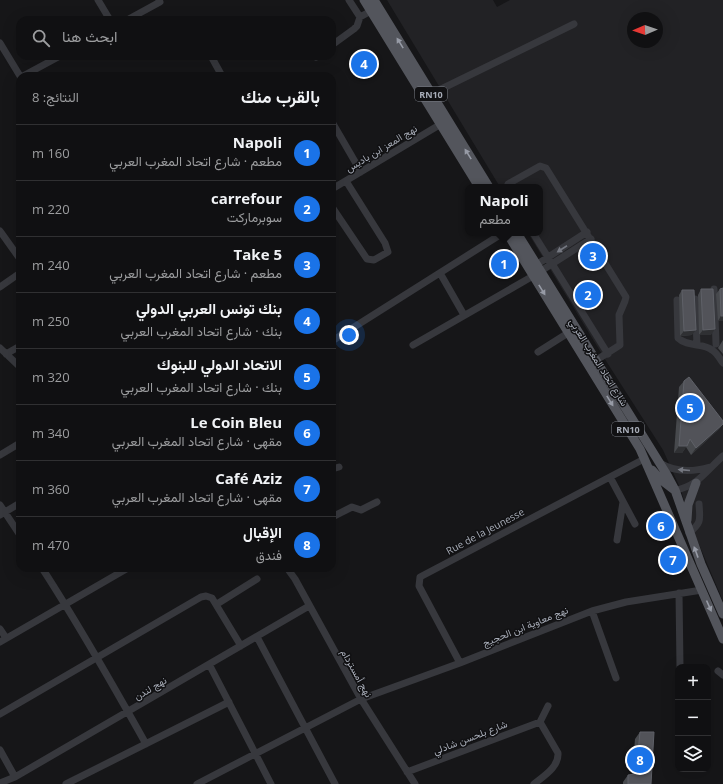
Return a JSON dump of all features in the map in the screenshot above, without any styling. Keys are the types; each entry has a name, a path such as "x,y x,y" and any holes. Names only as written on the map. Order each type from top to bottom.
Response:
{"main road":[{"name":"RN10","path":"364,0 487,184"},
{"name":"RN10","path":"374,0 428,96 440,124 477,184"},
{"name":"شارع اتحاد المغرب العربي","path":"509,236 537,271 660,463 675,490 700,564 723,614"},
{"name":"شارع اتحاد المغرب العربي","path":"519,236 568,333 640,449 723,639"},
{"path":"644,458 653,472 675,490"},
{"path":"689,532 687,516 688,505 696,482"}],"street":[{"path":"98,0 108,16"},
{"path":"134,16 160,2 159,0"},
{"path":"349,0 360,17"},
{"path":"336,42 354,29 357,26 360,17 371,10"},
{"path":"428,96 574,24"},
{"path":"0,43 18,72"},
{"path":"29,72 52,60"},
{"path":"213,60 218,72"},
{"name":"نهج المعز ابن باديس","path":"336,187 440,124"},
{"path":"336,129 361,172"},
{"path":"508,184 540,166 546,168 626,296 620,315 620,346 596,361"},
{"path":"336,213 368,259 374,260 388,252 385,243 346,181"},
{"path":"0,231 16,253"},
{"path":"537,271 548,257 587,232"},
{"path":"336,338 498,236"},
{"path":"535,236 608,354"},
{"path":"412,345 537,271 552,264 591,239"},
{"path":"440,273 464,315"},
{"path":"0,288 16,276"},
{"path":"714,289 714,346 723,363"},
{"path":"694,294 697,345"},
{"path":"677,300 678,338 680,340 697,345 714,346 723,339"},
{"path":"538,352 568,333"},
{"path":"0,348 16,363"},
{"path":"6,354 16,348"},
{"path":"0,455 16,445"},
{"path":"675,490 683,489 696,482 723,456"},
{"name":"Rue de la Jeunesse","path":"460,663 419,586 420,577 644,458"},
{"path":"660,463 667,467 686,471 695,471 710,467"},
{"path":"610,477 635,524"},
{"path":"336,515 352,507 361,510 377,502"},
{"path":"617,540 623,502"},
{"path":"689,532 698,526 700,522 699,504"},
{"path":"0,505 2,513 16,530"},
{"path":"2,513 16,505"},
{"path":"45,572 66,604 98,658 146,744"},
{"path":"0,629 3,640 118,572"},
{"name":"نهج أمستردام","path":"290,572 360,699 415,784"},
{"path":"216,604 257,579"},
{"name":"نهج معاوية ابن الحجيج","path":"197,784 360,699 460,663 592,611 620,603 702,590"},
{"path":"679,593 680,664"},
{"path":"0,714 201,597 206,596 212,598 241,646"},
{"name":"نهج لندن","path":"0,783 15,777 309,606"},
{"path":"592,611 616,678"},
{"path":"257,637 335,784"},
{"path":"209,664 271,784"},
{"path":"70,783 229,702"},
{"path":"534,784 554,766 558,758 558,753 540,722 548,706"},
{"name":"شارع بلحسن شادلي","path":"407,772 540,722"},
{"path":"0,750 15,777"}],"shaded area":[{"path":"387,0 493,0 497,7 510,0 723,0 723,601 692,528 681,490 663,450 608,364 530,236 543,236 543,184 498,184"}],"building":[{"path":"723,288 723,316 721,316 720,289"},
{"path":"701,289 713,289 715,329 703,330"},
{"path":"682,290 694,290 696,330 684,331"},
{"path":"689,377 723,421 723,424 696,448 690,439 687,446 679,446 684,381"},
{"path":"640,732 654,732 651,784 628,784 628,775 636,774"}],"place":[{"name":"بنك تونس العربي الدولي","path":"364,64"},
{"name":"Take 5","path":"593,256"},
{"name":"Napoli","path":"504,264"},
{"name":"carrefour","path":"588,295"},
{"name":"الاتحاد الدولي للبنوك","path":"690,408"},
{"name":"Le Coin Bleu","path":"661,526"},
{"name":"Café Aziz","path":"673,560"},
{"name":"الإقبال","path":"640,760"}]}
